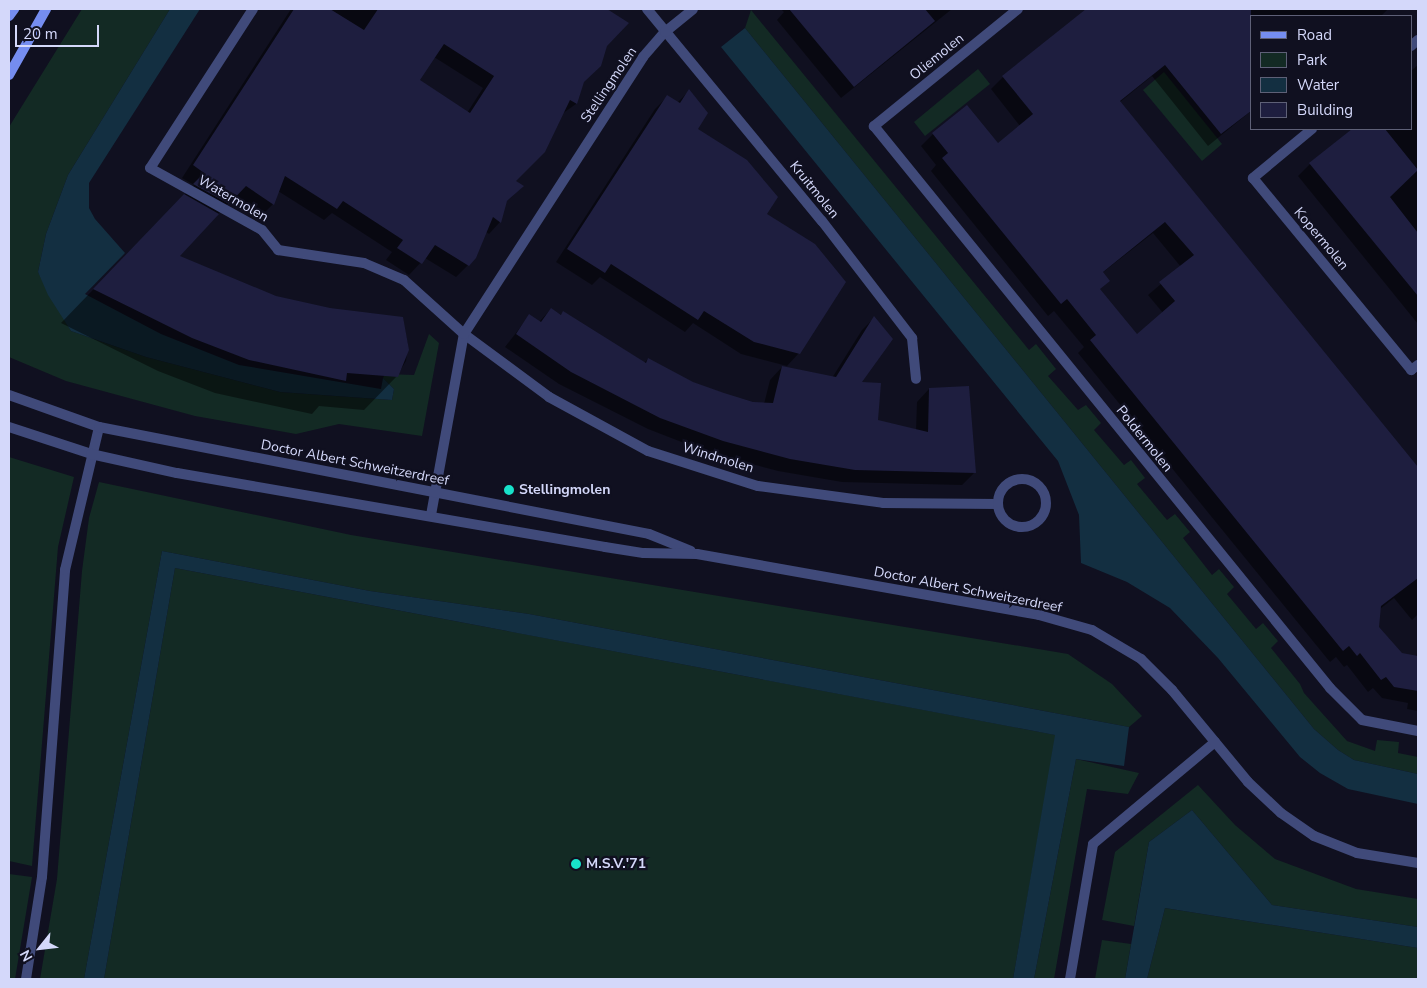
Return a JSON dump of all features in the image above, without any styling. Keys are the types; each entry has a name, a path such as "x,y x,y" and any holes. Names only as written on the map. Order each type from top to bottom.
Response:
{"main road":[{"path":"9,16 14,9"},
{"path":"9,75 46,9"}],"street":[{"name":"Watermolen","path":"253,9 150,168 262,230 278,250 364,262 404,280 464,334"},
{"path":"647,9 665,32"},
{"name":"Stellingmolen","path":"431,515 464,334 644,56 665,32 693,9"},
{"name":"Oliemolen","path":"874,126 1018,9"},
{"name":"Kruitmolen","path":"665,32 753,136 912,338 916,379"},
{"name":"Poldermolen","path":"874,126 1330,688 1362,720 1418,731"},
{"name":"Kopermolen","path":"1311,130 1252,178 1411,370 1418,365"},
{"name":"Windmolen","path":"464,334 549,397 648,451 758,486 883,503 998,504"},
{"name":"Doctor Albert Schweitzerdreef","path":"9,395 98,427 649,534 697,554"},
{"name":"Doctor Albert Schweitzerdreef","path":"9,427 91,454 177,474 431,515 605,547 644,553 697,554 1039,614 1092,630 1141,659 1172,690 1248,782 1281,813 1314,836 1357,853 1418,863"},
{"path":"26,979 42,877 65,570 98,427"},
{"path":"1016,480 1032,482 1043,493 1046,501 1045,510 1036,523 1021,527 1008,522 998,504 1003,489 1016,480"},
{"path":"1070,979 1093,844 1215,742"}],"green space":[{"path":"82,9 170,9 68,175 46,234 38,272 71,331 146,357 280,392 392,400 394,389 383,378 385,374 414,375 429,334 439,343 422,436 339,424 296,434 195,416 66,381 9,357 9,127"},
{"path":"751,10 1029,350 1036,344 1056,369 1048,376 1078,410 1086,405 1101,423 1094,430 1124,465 1131,460 1145,478 1137,484 1167,520 1175,514 1190,532 1183,538 1212,575 1219,569 1234,587 1227,594 1256,629 1263,623 1278,641 1271,648 1300,684 1304,693 1347,741 1375,751 1377,740 1399,742 1398,753 1418,757 1418,774 1354,760 1338,750 1314,729 745,28"},
{"path":"978,69 990,84 925,136 914,122"},
{"path":"1164,72 1222,144 1202,161 1143,90"},
{"path":"9,457 74,477 58,547 32,866 9,861"},
{"path":"99,482 351,535 1068,654 1112,684 1142,716 1129,727 529,614 370,591 162,551 84,979 40,979 57,879 82,571 89,518"},
{"name":"M.S.V.'71","path":"175,568 1056,735 1013,979 104,979"},
{"path":"1076,759 1139,773 1128,794 1087,789 1054,979 1034,979"},
{"path":"1198,785 1235,825 1275,859 1356,889 1418,899 1418,927 1272,905 1192,810 1149,842 1134,926 1102,920 1115,852"},
{"path":"9,874 32,877 15,979 9,979"},
{"path":"1165,908 1418,948 1418,979 1147,979"},
{"path":"1102,940 1131,944 1125,979 1095,979"}],"water":[{"path":"170,9 200,9 89,183 89,208 95,219 125,253 85,294 161,334 239,365 381,389 383,378 394,389 392,400 280,392 146,357 71,331 48,295 38,272 46,234 68,175"},
{"path":"745,28 1314,729 1338,750 1354,760 1418,774 1418,804 1348,789 1320,773 1300,757 1218,658 1170,608 1127,582 1081,563 1079,515 1058,461 721,47"},
{"path":"162,551 370,591 529,614 1129,727 1124,766 1076,759 1034,979 1013,979 1055,735 175,568 104,979 84,979"},
{"path":"1192,810 1272,905 1418,927 1418,948 1165,908 1147,979 1125,979 1149,842"}],"building":[{"path":"294,9 330,9 364,30 378,9 607,9 629,23 607,46 601,66 584,82 577,104 570,100 545,152 516,181 524,186 507,201 501,223 493,217 476,258 469,266 435,245 422,264 397,248 403,240 343,201 337,209 285,176 274,205 246,186 229,204 193,184 204,173 193,165","holes":["444,44 494,76 470,113 420,80"]},
{"path":"789,9 925,9 935,21 854,87"},
{"path":"1086,9 1251,9 1250,112 1221,134 1165,65 1120,101 1418,467 1418,578 1381,606 1379,627 1402,653 1418,656 1418,691 1394,687 1386,677 1381,680 1360,653 1357,656 1349,646 1343,651 1090,340 1096,335 1067,299 1061,304 942,158 948,153 932,133 967,105 998,143 1033,114 1002,76","holes":["1165,222 1194,255 1159,282 1175,301 1137,334 1100,289 1110,281 1103,272"]},
{"path":"689,89 708,113 698,129 747,160 778,197 767,214 815,244 846,282 800,354 754,342 704,311 698,320 611,264 605,273 567,249 667,95 680,103"},
{"path":"1351,130 1386,130 1418,170 1390,197 1418,233 1418,296 1309,163"},
{"path":"184,194 219,214 180,256 276,296 330,308 403,317 409,350 398,377 347,373 346,381 249,360 192,338 93,289"},
{"path":"551,308 561,315 563,311 646,363 648,358 693,382 753,402 773,403 782,366 836,377 874,316 893,339 862,382 881,383 878,420 928,432 929,388 969,386 976,473 855,470 790,459 723,441 660,418 571,372 516,334 529,314 541,322"}],"place":[{"name":"Stellingmolen","path":"509,490"},
{"name":"M.S.V.'71","path":"576,864"}]}
